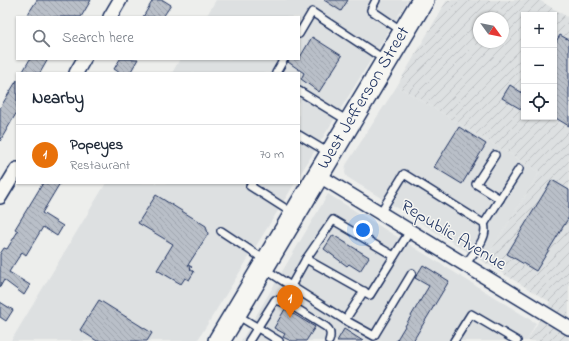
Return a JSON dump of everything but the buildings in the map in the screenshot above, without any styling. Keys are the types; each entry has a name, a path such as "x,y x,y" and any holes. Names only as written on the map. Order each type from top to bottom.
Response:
{"main road":[{"name":"West Jefferson Street","path":"219,341 423,0"}],"street":[{"path":"111,16 120,0"},
{"path":"77,72 83,60"},
{"path":"0,197 16,171"},
{"name":"Republic Avenue","path":"318,176 569,328"}],"lane":[{"path":"376,0 371,10 404,32"},
{"path":"300,32 312,12 386,61"},
{"path":"277,72 283,60"},
{"path":"300,92 350,122"},
{"path":"300,136 331,154"},
{"path":"495,154 476,184 500,199"},
{"path":"484,224 519,169"},
{"path":"380,213 404,174 484,224 486,230 484,236 465,265"},
{"path":"251,184 250,186 295,215"},
{"path":"292,286 306,259 333,220 394,256"},
{"path":"306,259 370,295 410,231"},
{"path":"221,232 292,286 373,338 412,273"},
{"path":"345,320 364,291"},
{"path":"249,341 272,303 276,300 280,300 326,327 331,336 329,341"},
{"path":"235,314 279,341"},
{"path":"454,341 471,314 517,341"}],"shaded area":[{"path":"216,0 408,0 300,174 300,72 173,72 179,60 300,60 300,16 207,16"},
{"path":"447,0 539,0 569,18 569,341 527,341 550,302 484,262 540,172 397,86"},
{"path":"397,86 540,172 484,262 347,177 345,173 346,165"},
{"path":"105,184 294,184 197,341 11,341"},
{"path":"328,194 536,323 527,341 241,341"}],"place":[{"name":"Popeyes","path":"290,318"}]}
